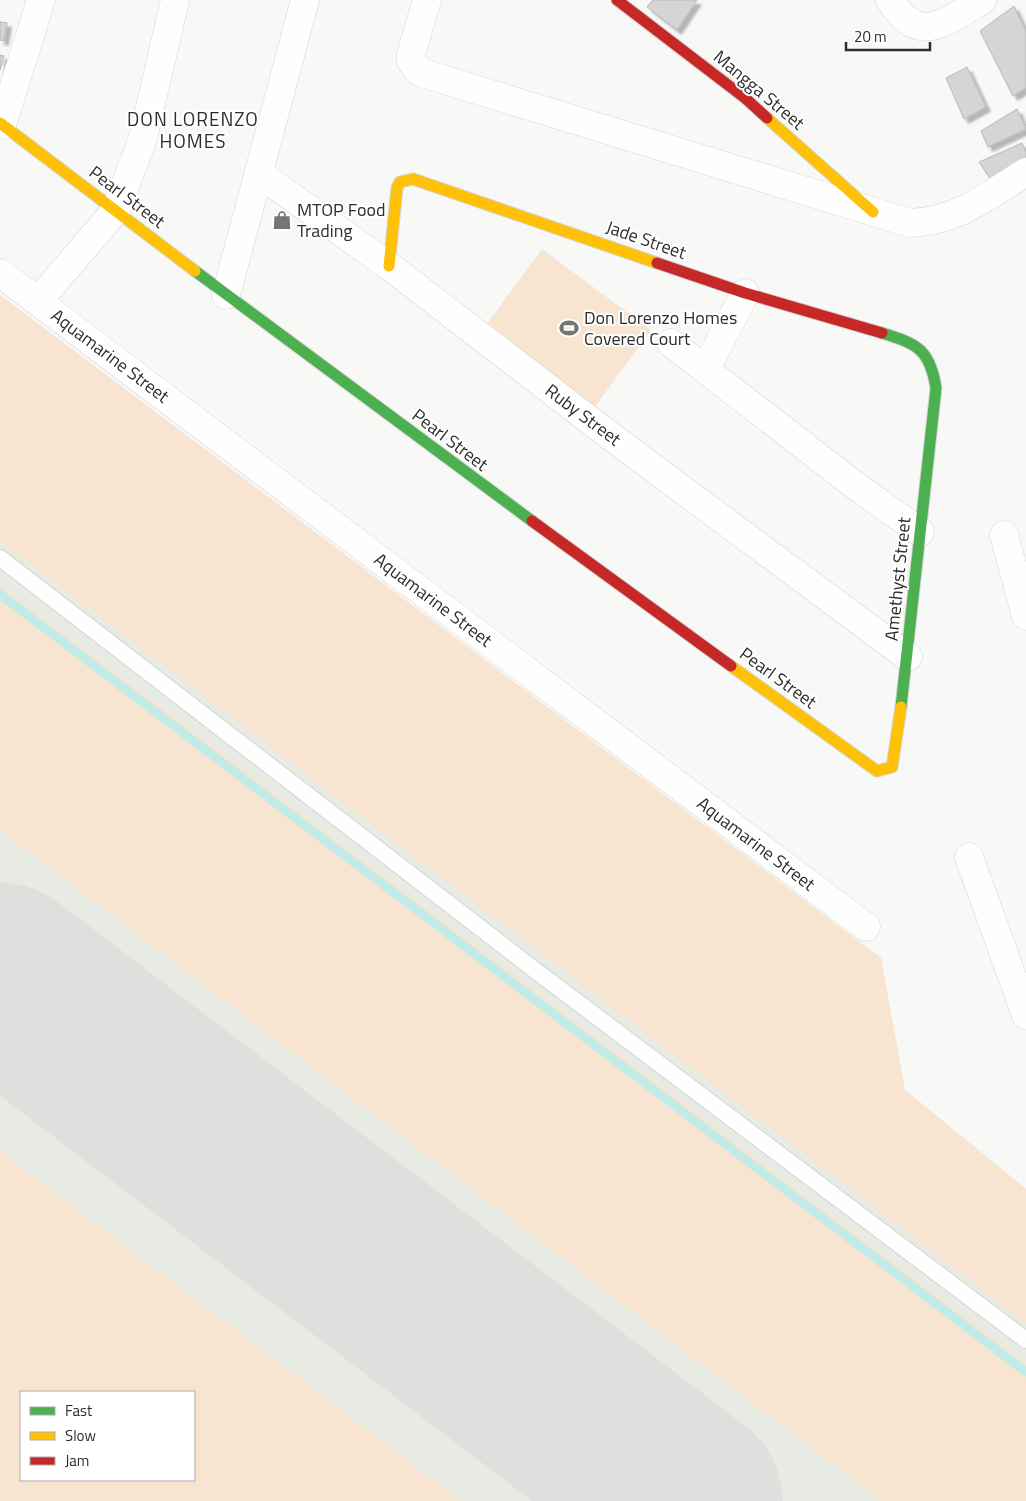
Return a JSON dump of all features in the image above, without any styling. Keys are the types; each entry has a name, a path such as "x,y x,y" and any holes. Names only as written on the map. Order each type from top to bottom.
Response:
{"street":[{"path":"1,124 41,0"},
{"path":"38,301 116,210 143,138 175,0"},
{"path":"226,296 305,0"},
{"path":"427,0 411,54 411,62 419,72 910,224 930,222 954,216 1026,172"},
{"name":"Mangga Street","path":"617,0 745,98 873,212"},
{"path":"890,0 908,22 920,28 933,28 982,0"},
{"name":"Pearl Street","path":"1,124 116,210 226,296 475,480 877,771 887,770"},
{"name":"Ruby Street","path":"258,173 389,266 613,438 908,657"},
{"name":"Jade Street","path":"389,266 397,188 400,182 413,179 745,293 905,340 929,358 934,369 936,388"},
{"name":"Aquamarine Street","path":"0,273 866,927"},
{"path":"706,369 745,293"},
{"path":"672,343 920,532"},
{"name":"Amethyst Street","path":"887,770 894,762 908,657 936,388"},
{"path":"1004,535 1026,616"},
{"path":"969,857 1026,1016"}],"lane":[{"path":"0,558 536,971 1026,1340"}],"shaded area":[{"name":"Don Lorenzo Homes Covered Court","path":"542,249 651,330 595,407 486,325"},
{"path":"0,295 881,958 905,1090 1026,1189 1026,1501 0,1501"},
{"path":"0,295 881,958 905,1090 1026,1189 1026,1323 0,541"},
{"path":"0,585 1026,1363 1026,1501 881,1501 0,830"},
{"path":"0,1151 461,1501 0,1501"}],"building":[{"path":"653,0 697,0 677,30 647,7"},
{"path":"1014,6 1026,32 1026,88 1013,96 980,31"},
{"path":"0,22 7,23 4,41 0,40"},
{"path":"0,55 4,56 0,70"},
{"path":"967,67 986,107 964,119 946,78"},
{"path":"1017,109 1026,129 988,147 981,131"},
{"path":"1022,143 1026,152 1026,161 991,180 979,162"}],"waterway":[{"path":"0,594 1026,1372"}],"runway":[{"path":"0,977 688,1501"}],"traffic: fast":[{"path":"195,271 532,521"},
{"path":"882,333 905,341 920,350 930,365 936,388 901,707"}],"traffic: slow":[{"path":"767,118 873,212"},
{"path":"0,123 195,271"},
{"path":"389,266 397,188 400,182 413,179 657,263"},
{"path":"731,666 877,771 892,767 901,707"}],"traffic: jam":[{"path":"617,0 745,98 767,118"},
{"path":"657,263 745,293 882,333"},
{"path":"532,521 731,666"}],"place":[{"name":"MTOP Food Trading","path":"282,220"},
{"name":"Don Lorenzo Homes Covered Court","path":"569,328"}],"district":[{"name":"DON LORENZO HOMES","path":"193,130"}]}
